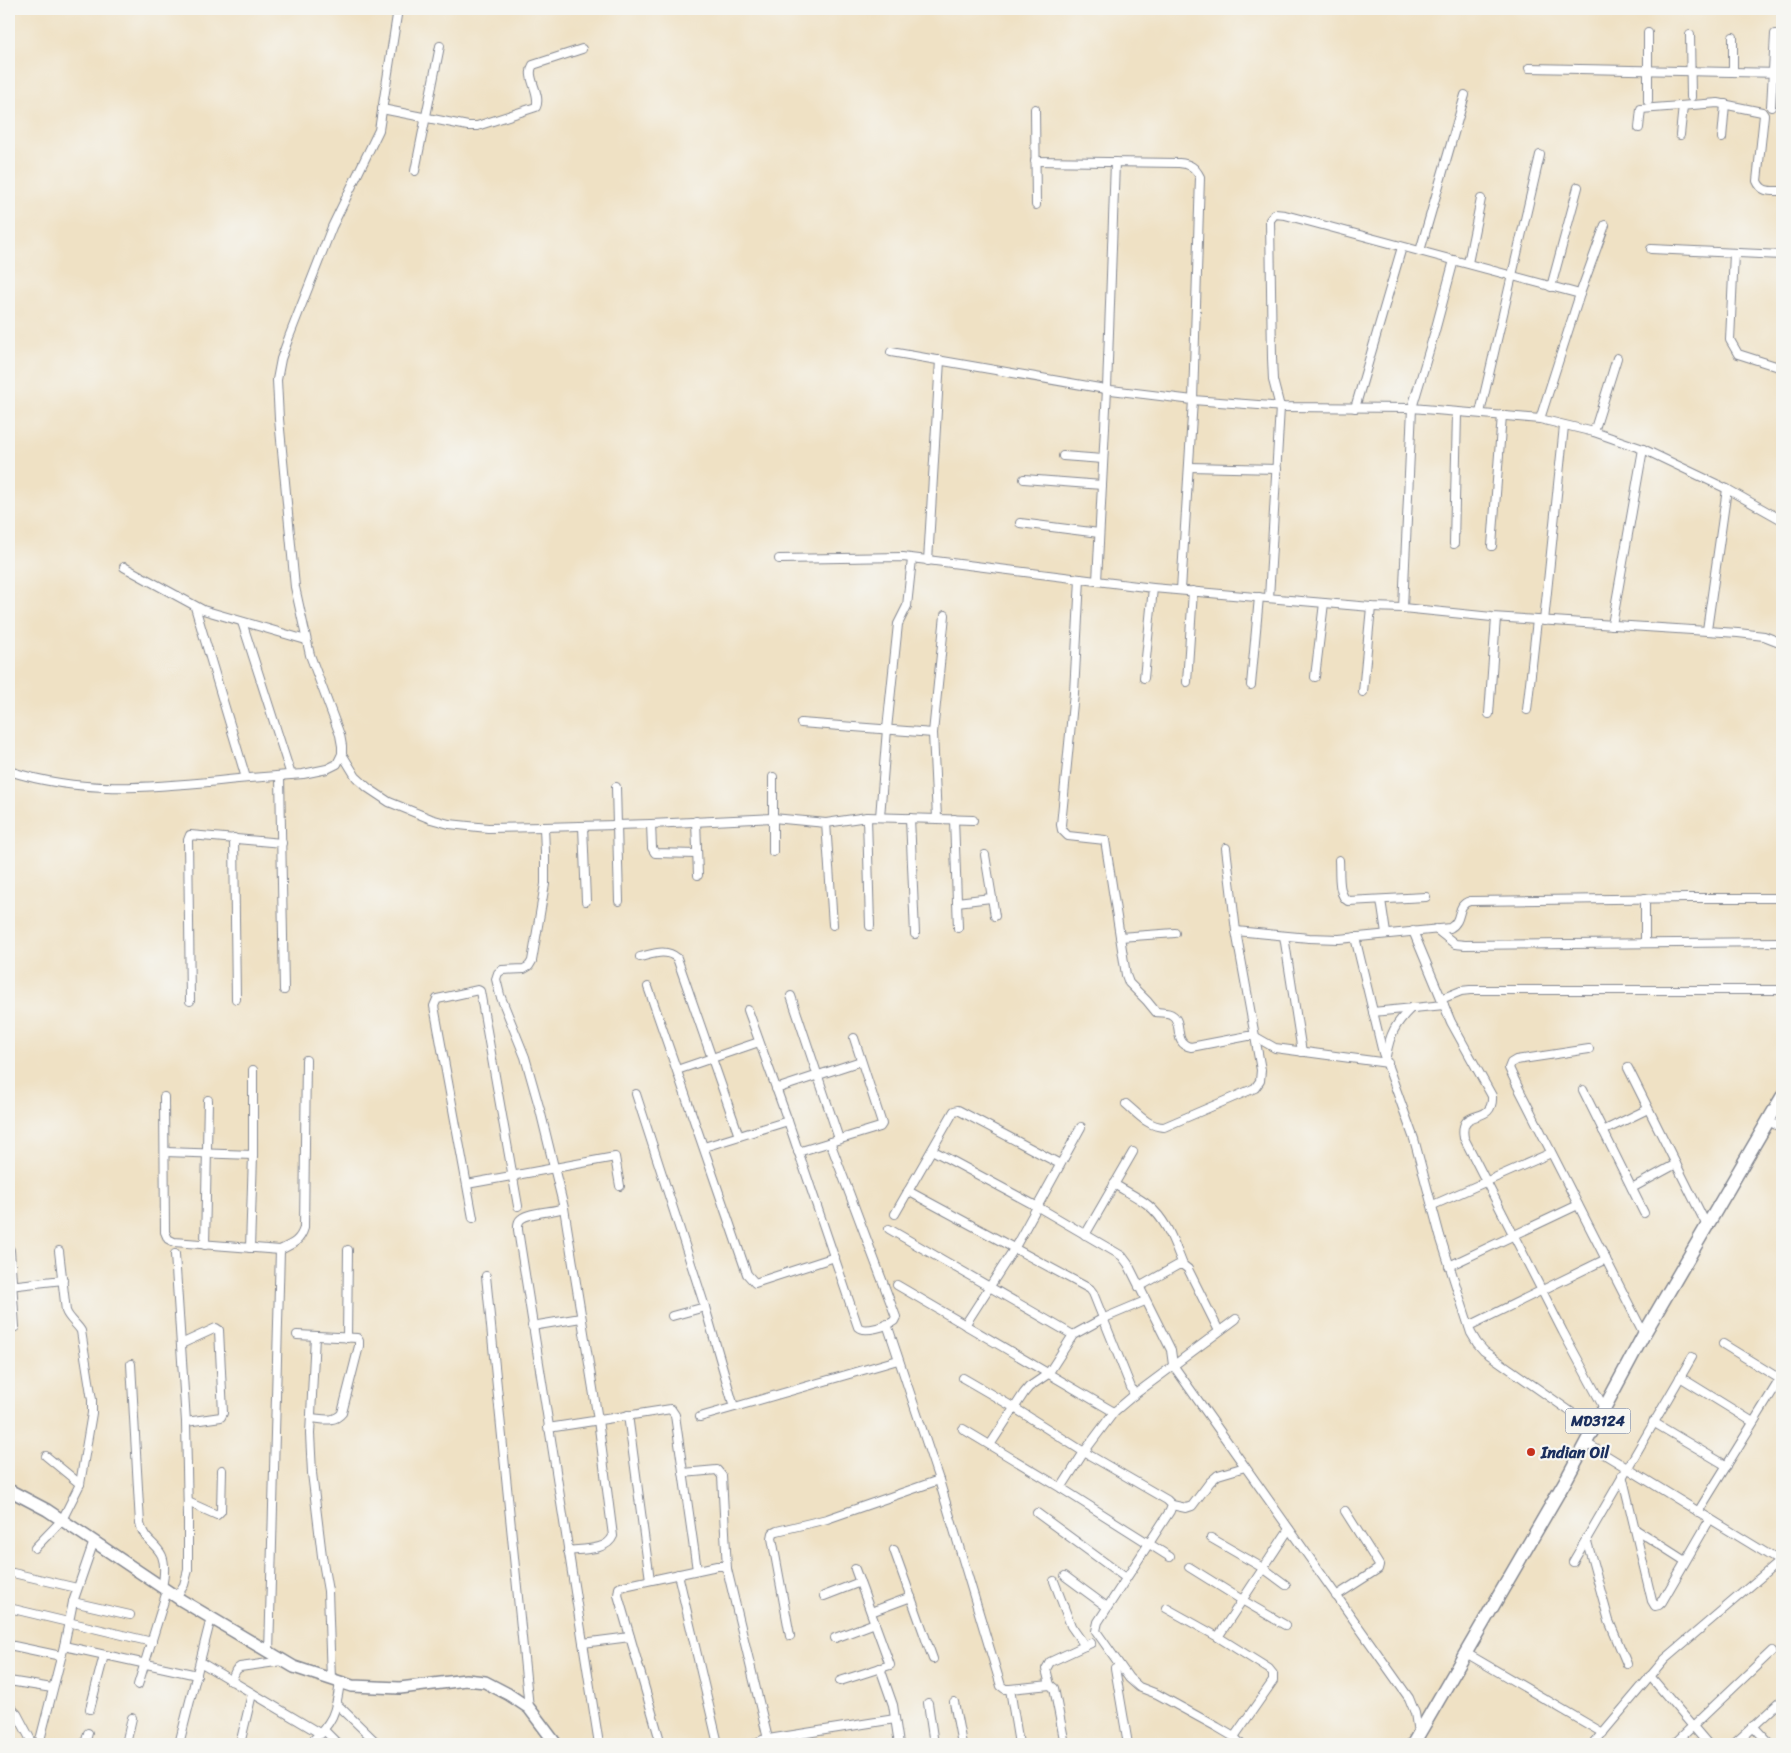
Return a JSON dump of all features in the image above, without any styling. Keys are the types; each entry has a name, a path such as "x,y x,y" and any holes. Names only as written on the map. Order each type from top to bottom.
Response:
{"main road":[{"name":"MD3124","path":"1416,1740 1586,1443 1644,1334 1782,1097"},
{"path":"9,1490 47,1510 169,1592 294,1667 352,1686 400,1688 466,1680 485,1682 529,1708 556,1744"}],"street":[{"path":"398,9 379,130 332,227 284,352 277,380 295,587 310,655 340,735 342,754 356,777 368,788 389,802 431,819 449,824 488,828 651,824 773,818 826,823 867,816 880,818 973,820"},
{"path":"1648,33 1648,100"},
{"path":"1771,107 1775,34"},
{"path":"1690,35 1691,97"},
{"path":"1733,37 1733,72"},
{"path":"415,171 440,46"},
{"path":"382,109 468,126 477,126 536,107 538,101 531,72 533,65 582,49"},
{"path":"1529,68 1782,73"},
{"path":"1420,251 1465,95"},
{"path":"1639,128 1641,109 1718,103 1756,110 1764,115 1757,181 1763,190 1782,191"},
{"path":"1722,138 1725,104"},
{"path":"1680,135 1683,106"},
{"path":"1035,109 1036,205"},
{"path":"1480,413 1540,155"},
{"path":"1035,161 1189,164 1196,169 1200,176 1193,400 1181,590"},
{"path":"1096,581 1107,389 1115,162"},
{"path":"1551,287 1578,187"},
{"path":"1468,263 1481,199"},
{"path":"1269,598 1280,407 1273,380 1272,358 1270,220 1274,214 1285,215 1511,274 1580,294"},
{"path":"1540,419 1580,294 1605,225"},
{"path":"1355,408 1402,247"},
{"path":"1651,249 1782,255"},
{"path":"1734,253 1730,340 1733,348 1738,354 1782,368"},
{"path":"1403,608 1412,408 1454,260"},
{"path":"891,352 1107,389 1193,400 1280,407 1412,408 1540,419 1594,432 1643,449 1727,489 1782,518"},
{"path":"1594,432 1617,358"},
{"path":"928,561 940,360"},
{"path":"1454,544 1457,413"},
{"path":"1492,546 1502,415"},
{"path":"1527,710 1541,620 1564,426"},
{"path":"1612,625 1643,449"},
{"path":"1063,456 1103,458"},
{"path":"1189,467 1277,469"},
{"path":"1024,479 1102,485"},
{"path":"1707,630 1727,489"},
{"path":"1020,523 1099,532"},
{"path":"779,559 903,557 1193,592 1403,608 1496,618 1707,630 1764,636 1782,643"},
{"path":"880,818 898,624 907,606 912,559"},
{"path":"124,567 194,607 306,640"},
{"path":"1080,579 1074,693 1061,825 1062,830 1068,836 1105,840 1124,968 1129,983 1156,1012 1171,1014 1175,1017 1182,1042 1186,1046 1192,1047 1254,1036 1275,1048 1387,1060"},
{"path":"1144,678 1153,588"},
{"path":"1187,682 1193,592"},
{"path":"1251,685 1259,597"},
{"path":"1315,677 1324,603"},
{"path":"194,607 246,778"},
{"path":"1363,692 1371,607"},
{"path":"937,818 933,733 945,615"},
{"path":"1489,714 1496,618"},
{"path":"242,622 291,775"},
{"path":"801,723 933,733"},
{"path":"9,771 52,782 92,787 146,788 291,775 327,769 337,764 342,754"},
{"path":"280,776 284,990"},
{"path":"773,777 773,852"},
{"path":"616,787 620,901"},
{"path":"867,816 870,926"},
{"path":"910,818 915,934"},
{"path":"954,819 958,928"},
{"path":"696,821 698,875"},
{"path":"826,823 833,925"},
{"path":"651,824 652,848 655,853 697,854"},
{"path":"583,826 586,901"},
{"path":"544,827 546,852 545,884 532,961 524,969 502,970 498,973 496,979 500,995 525,1057 564,1208 598,1420 613,1536 610,1543 605,1546 568,1551"},
{"path":"190,1001 188,840 190,835 197,834 282,843"},
{"path":"234,838 236,999"},
{"path":"1126,1104 1150,1124 1156,1127 1164,1127 1255,1088 1260,1081 1261,1070 1236,931 1226,848"},
{"path":"985,855 995,916"},
{"path":"1338,860 1342,893 1344,899 1348,901 1426,897"},
{"path":"957,902 991,898"},
{"path":"1645,898 1645,944"},
{"path":"1236,931 1322,939 1450,928 1456,924 1464,902 1470,901 1782,898"},
{"path":"1381,900 1386,934"},
{"path":"1436,929 1455,944 1465,945 1782,942"},
{"path":"1413,931 1442,1002 1462,1044 1492,1096 1493,1105 1489,1111 1469,1119 1465,1123 1462,1130 1464,1138 1604,1408"},
{"path":"1120,937 1175,933"},
{"path":"1284,936 1302,1052"},
{"path":"1355,937 1387,1060 1414,1139 1449,1266 1469,1326 1477,1343 1484,1351 1594,1428"},
{"path":"640,957 665,951 672,953 677,958 739,1136"},
{"path":"648,987 747,1274 751,1280 755,1283 835,1257"},
{"path":"473,1218 434,1006 435,1002 442,998 478,990 480,993 518,1206"},
{"path":"1373,1012 1442,1002 1461,991 1470,990 1782,990"},
{"path":"748,1010 788,1121 858,1328 864,1330 887,1324 894,1321 896,1317 834,1141 818,1074 792,996"},
{"path":"1387,1060 1389,1038 1398,1022 1410,1008"},
{"path":"798,1152 880,1127 882,1124 854,1038"},
{"path":"677,1070 759,1042"},
{"path":"1590,1049 1516,1060 1511,1063 1510,1068 1512,1076 1644,1334"},
{"path":"164,1097 165,1232 168,1239 174,1242 280,1250 294,1244 301,1237 304,1228 306,1060"},
{"path":"776,1089 861,1061"},
{"path":"1628,1068 1707,1226"},
{"path":"250,1248 254,1070"},
{"path":"1583,1090 1644,1213"},
{"path":"636,1094 705,1307 734,1407"},
{"path":"205,1245 208,1100"},
{"path":"1603,1131 1648,1109"},
{"path":"896,1214 954,1111 958,1110 1060,1164"},
{"path":"704,1148 788,1121"},
{"path":"1768,1121 1782,1128"},
{"path":"965,1325 1014,1249 1081,1127"},
{"path":"932,1150 1038,1207 1125,1260 1171,1350 1173,1365 1409,1698 1414,1713 1416,1740"},
{"path":"164,1152 253,1155"},
{"path":"1085,1235 1133,1152"},
{"path":"1433,1205 1551,1153"},
{"path":"467,1184 615,1157 620,1186"},
{"path":"1632,1188 1676,1164"},
{"path":"1114,1184 1147,1204 1159,1216 1170,1233 1183,1265 1188,1269 1219,1331"},
{"path":"908,1191 1090,1289 1134,1395"},
{"path":"1449,1266 1578,1205"},
{"path":"564,1208 528,1216 521,1219 518,1224 532,1326 599,1744"},
{"path":"889,1229 1073,1335"},
{"path":"10,1250 10,1286 15,1328"},
{"path":"269,1653 280,1250"},
{"path":"347,1338 348,1250"},
{"path":"35,1548 62,1520 80,1484 90,1428 92,1400 81,1332 68,1316 59,1251"},
{"path":"169,1592 184,1584 188,1570 186,1422 175,1254"},
{"path":"1469,1326 1606,1259"},
{"path":"1139,1287 1178,1265 1183,1265"},
{"path":"486,1276 529,1708"},
{"path":"10,1286 62,1280"},
{"path":"897,1284 1114,1412"},
{"path":"990,1446 1013,1407 1029,1387 1048,1374 1073,1335 1102,1319 1145,1301"},
{"path":"672,1316 705,1307"},
{"path":"532,1326 581,1318"},
{"path":"1061,1488 1084,1452 1114,1412 1173,1365 1236,1319"},
{"path":"887,1324 939,1480 1001,1686 1005,1689 1010,1689 1050,1685"},
{"path":"182,1344 210,1330 216,1328 219,1330 221,1417 186,1422"},
{"path":"297,1335 357,1338 359,1341 342,1413 334,1420 311,1418"},
{"path":"309,1744 322,1732 335,1713 337,1704 328,1591 313,1490 311,1418 315,1336"},
{"path":"1698,1512 1781,1377 1724,1344"},
{"path":"1573,1562 1692,1357"},
{"path":"700,1417 898,1360"},
{"path":"131,1364 140,1524 148,1541 162,1557 164,1575 169,1592 138,1685"},
{"path":"1680,1377 1754,1422"},
{"path":"963,1378 1167,1500 1172,1505 1186,1508 1192,1506 1210,1482 1218,1475 1245,1467"},
{"path":"548,1428 671,1409 675,1415 697,1570"},
{"path":"628,1415 650,1580"},
{"path":"1653,1422 1727,1466"},
{"path":"963,1429 1170,1557"},
{"path":"1466,1653 1600,1740 1665,1659 1781,1560 1624,1472 1586,1443"},
{"path":"46,1456 80,1484"},
{"path":"188,1502 217,1515 220,1514 222,1470"},
{"path":"683,1473 717,1470 722,1476 727,1570 768,1739"},
{"path":"1624,1472 1635,1529 1652,1601 1655,1606 1662,1602 1710,1519"},
{"path":"790,1636 772,1538 773,1533 827,1520 939,1480"},
{"path":"1172,1505 1170,1511 1107,1607 1098,1622 1096,1631 1129,1678 1139,1687 1157,1694 1234,1736 1241,1744"},
{"path":"1336,1596 1378,1569 1379,1565 1345,1511"},
{"path":"1037,1513 1126,1578"},
{"path":"1218,1637 1288,1529"},
{"path":"1635,1529 1686,1561"},
{"path":"1211,1538 1263,1568 1286,1585"},
{"path":"1586,1538 1609,1621 1626,1664"},
{"path":"39,1744 73,1602 94,1541"},
{"path":"894,1550 933,1658"},
{"path":"660,1744 618,1595 619,1588 717,1566 724,1566 727,1570"},
{"path":"1189,1567 1285,1624"},
{"path":"840,1681 890,1665 855,1569"},
{"path":"13,1573 77,1588"},
{"path":"678,1574 718,1744"},
{"path":"1065,1576 1107,1607"},
{"path":"1054,1580 1071,1626 1088,1644 1050,1662 1046,1668 1050,1685 1054,1688 1065,1744"},
{"path":"824,1596 860,1582"},
{"path":"871,1612 911,1597"},
{"path":"73,1602 130,1615"},
{"path":"9,1608 152,1642"},
{"path":"1166,1608 1218,1637 1269,1669 1273,1674 1273,1681 1234,1736"},
{"path":"179,1744 211,1618"},
{"path":"835,1638 875,1623"},
{"path":"583,1643 630,1637"},
{"path":"9,1645 61,1656"},
{"path":"64,1646 197,1675"},
{"path":"1674,1744 1772,1651"},
{"path":"90,1709 104,1655"},
{"path":"231,1681 236,1670 240,1667 283,1660"},
{"path":"200,1662 252,1694 322,1732 338,1744"},
{"path":"880,1668 892,1705 899,1744"},
{"path":"1115,1668 1128,1744"},
{"path":"1650,1676 1708,1744"},
{"path":"9,1681 52,1688"},
{"path":"1010,1689 1019,1744"},
{"path":"240,1744 252,1694"},
{"path":"1734,1744 1782,1700"},
{"path":"954,1702 962,1744"},
{"path":"928,1703 934,1744"},
{"path":"337,1704 378,1744"},
{"path":"9,1706 17,1714 33,1744"},
{"path":"126,1744 132,1718"},
{"path":"754,1744 768,1739 895,1719"},
{"path":"1753,1726 1770,1744"},
{"path":"85,1744 88,1733"}],"place":[{"name":"Indian Oil","path":"1531,1452"}]}
